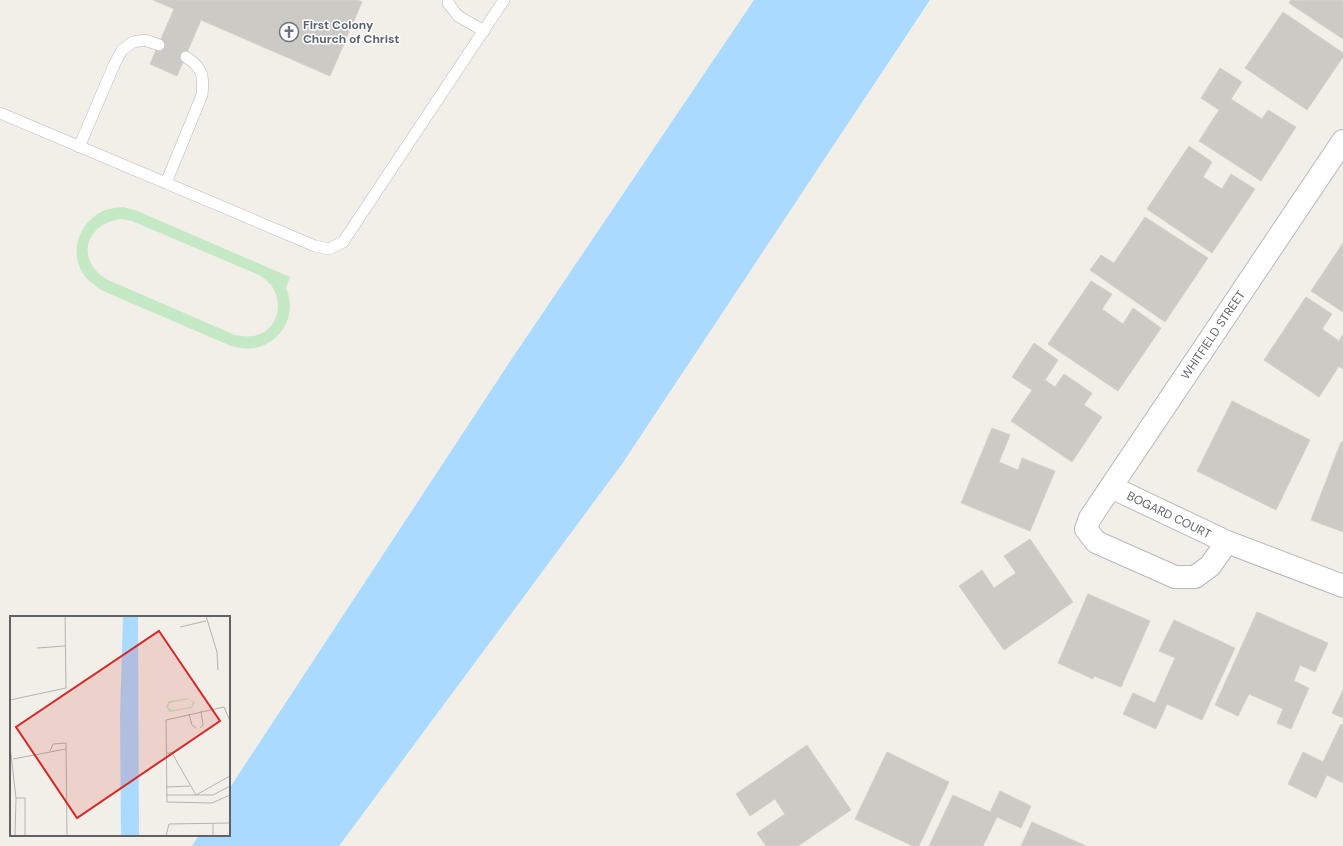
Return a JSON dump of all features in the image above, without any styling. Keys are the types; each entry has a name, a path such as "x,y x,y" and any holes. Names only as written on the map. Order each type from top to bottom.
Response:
{"street":[{"name":"WHITFIELD STREET","path":"1086,529 1090,518 1343,141"},
{"name":"BOGARD COURT","path":"1111,487 1227,542 1343,586"},
{"name":"BOGARD COURT","path":"1086,529 1096,542 1174,577 1195,577 1210,566 1227,542"}],"lane":[{"path":"448,0 458,16 484,31"},
{"path":"0,113 315,246 329,248 343,242 504,0"},
{"path":"79,146 122,50 133,42 145,40 159,45"},
{"path":"166,183 202,95 202,72 186,57"}],"green space":[{"path":"123,207 135,210 290,277 286,288 290,306 289,315 286,324 281,331 275,338 259,347 248,349 231,346 103,291 93,284 84,275 77,259 80,235 89,221 99,213 112,208","holes":["122,219 132,221 259,275 268,281 274,290 278,304 278,312 272,325 261,334 253,336 235,335 108,280 98,272 91,263 88,254 88,244 92,235 99,228 109,222"]}],"water":[{"path":"754,0 930,0 622,464 339,846 192,846 198,836 230,836 230,787 509,363"}],"building":[{"name":"First Colony Church of Christ","path":"153,0 357,0 362,2 330,76 201,20 177,76 150,64 174,9"},
{"path":"1291,0 1343,0 1343,39 1289,3"},
{"path":"1283,12 1343,53 1343,57 1307,110 1245,68"},
{"path":"1220,68 1242,82 1231,99 1262,119 1268,110 1296,127 1261,181 1199,141 1219,110 1201,98"},
{"path":"1189,146 1212,162 1203,177 1222,189 1231,174 1255,189 1212,253 1147,209"},
{"path":"1145,217 1208,258 1165,322 1090,270 1101,255 1114,263"},
{"path":"1343,243 1343,312 1311,291"},
{"path":"1091,281 1112,294 1102,309 1123,324 1133,308 1161,328 1118,391 1048,344"},
{"path":"1306,297 1332,314 1322,329 1339,341 1343,334 1343,369 1339,366 1319,397 1264,360"},
{"path":"1034,343 1058,360 1045,380 1055,387 1064,374 1092,393 1084,405 1102,417 1072,462 1011,421 1032,390 1012,377"},
{"path":"1232,401 1310,440 1276,510 1197,471"},
{"path":"992,428 1010,435 999,462 1018,470 1022,458 1055,471 1030,531 961,503"},
{"path":"1341,442 1343,442 1343,532 1311,520"},
{"path":"1030,539 1073,602 1004,650 959,586 982,570 994,588 1016,573 1004,556"},
{"path":"1088,594 1150,621 1121,687 1094,676 1093,679 1058,663"},
{"path":"1257,612 1328,643 1315,672 1300,665 1294,681 1309,688 1291,729 1277,723 1283,709 1249,694 1238,716 1215,705"},
{"path":"1174,620 1235,648 1202,720 1167,704 1156,729 1123,714 1133,693 1155,703 1175,658 1159,651"},
{"path":"1343,690 1343,718 1332,713"},
{"path":"1341,724 1343,725 1343,783 1327,775 1316,798 1288,784 1303,752 1323,762"},
{"path":"807,745 851,810 798,846 766,846 757,833 785,814 775,799 750,816 736,794"},
{"path":"887,752 949,782 919,846 913,846 855,819"},
{"path":"1000,791 1031,806 1021,828 997,817 983,846 929,846 953,795 990,812"},
{"path":"1032,822 1086,846 1021,846"}],"place":[{"name":"First Colony Church of Christ","path":"289,32"}]}
